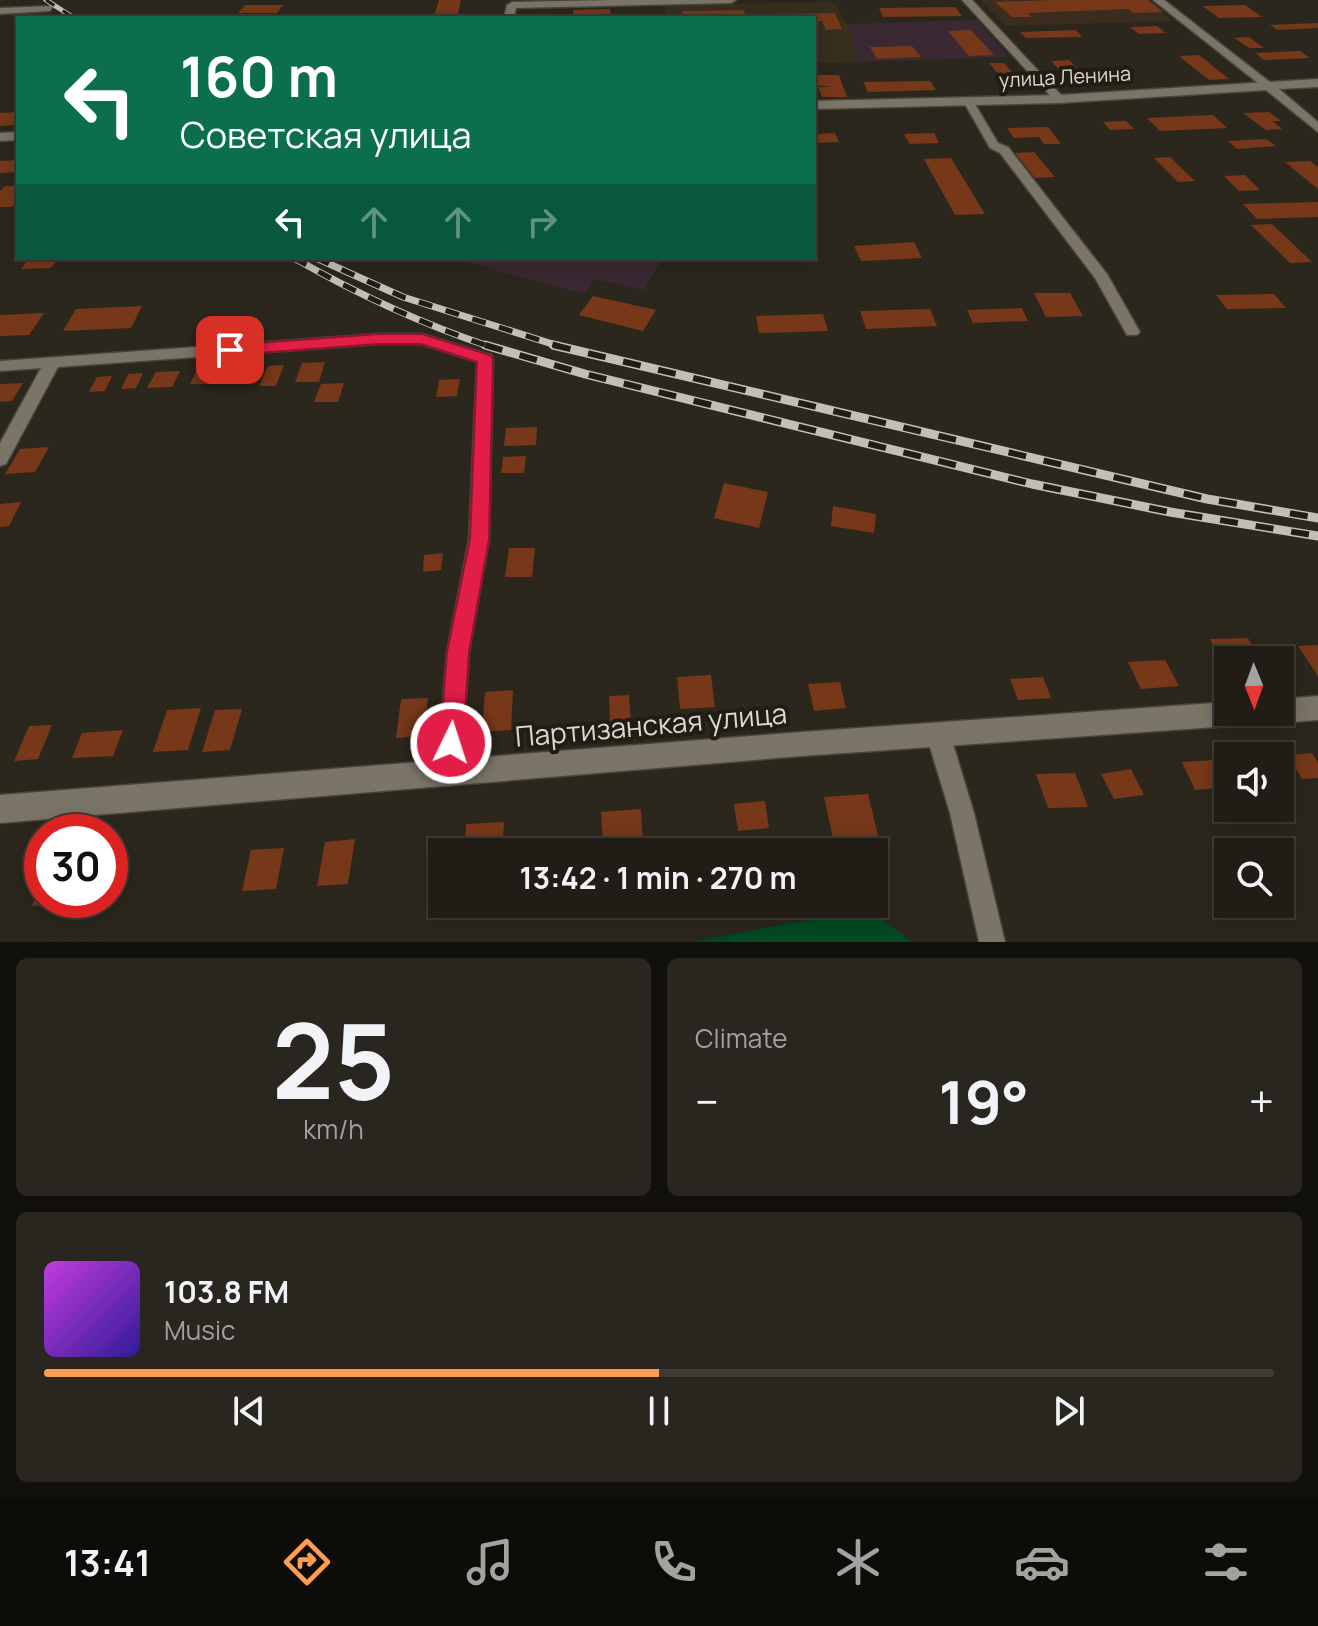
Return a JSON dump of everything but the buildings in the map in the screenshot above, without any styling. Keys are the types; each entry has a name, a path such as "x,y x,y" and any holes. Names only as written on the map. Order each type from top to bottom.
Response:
{"main road":[{"name":"улица Ленина","path":"816,105 1059,99 1318,83"},
{"path":"1267,85 1318,128"},
{"path":"1294,710 1318,708"},
{"name":"Партизанская улица","path":"0,809 938,734 1214,715"}],"street":[{"path":"509,16 512,5 731,0"},
{"path":"967,0 1059,99"},
{"path":"1158,0 1267,85"},
{"path":"0,11 50,8"},
{"path":"968,101 994,145 1004,150 1102,277 1132,332"},
{"path":"0,366 379,339 422,339 485,359 479,539 458,652 449,774"},
{"path":"0,459 52,363"},
{"path":"938,734 962,813 992,942"}],"shaded area":[{"path":"981,0 1150,0 1173,21 1005,26"},
{"path":"834,2 847,24 860,62 816,63 816,16 665,16 665,5"},
{"path":"977,20 1008,57 860,62 847,24"},
{"path":"459,260 661,260 644,290 595,279 584,294"}],"green space":[{"path":"881,918 912,942 692,942 795,922"}],"railway":[{"path":"46,0 71,16"},
{"path":"298,260 390,307 488,346"},
{"path":"320,260 403,297 562,347"},
{"path":"553,345 1207,499 1318,518"},
{"path":"488,346 585,374 1032,484 1170,512 1318,536"}],"route":[{"path":"230,350 379,339 422,339 485,359 479,539 458,652 451,743"}]}
